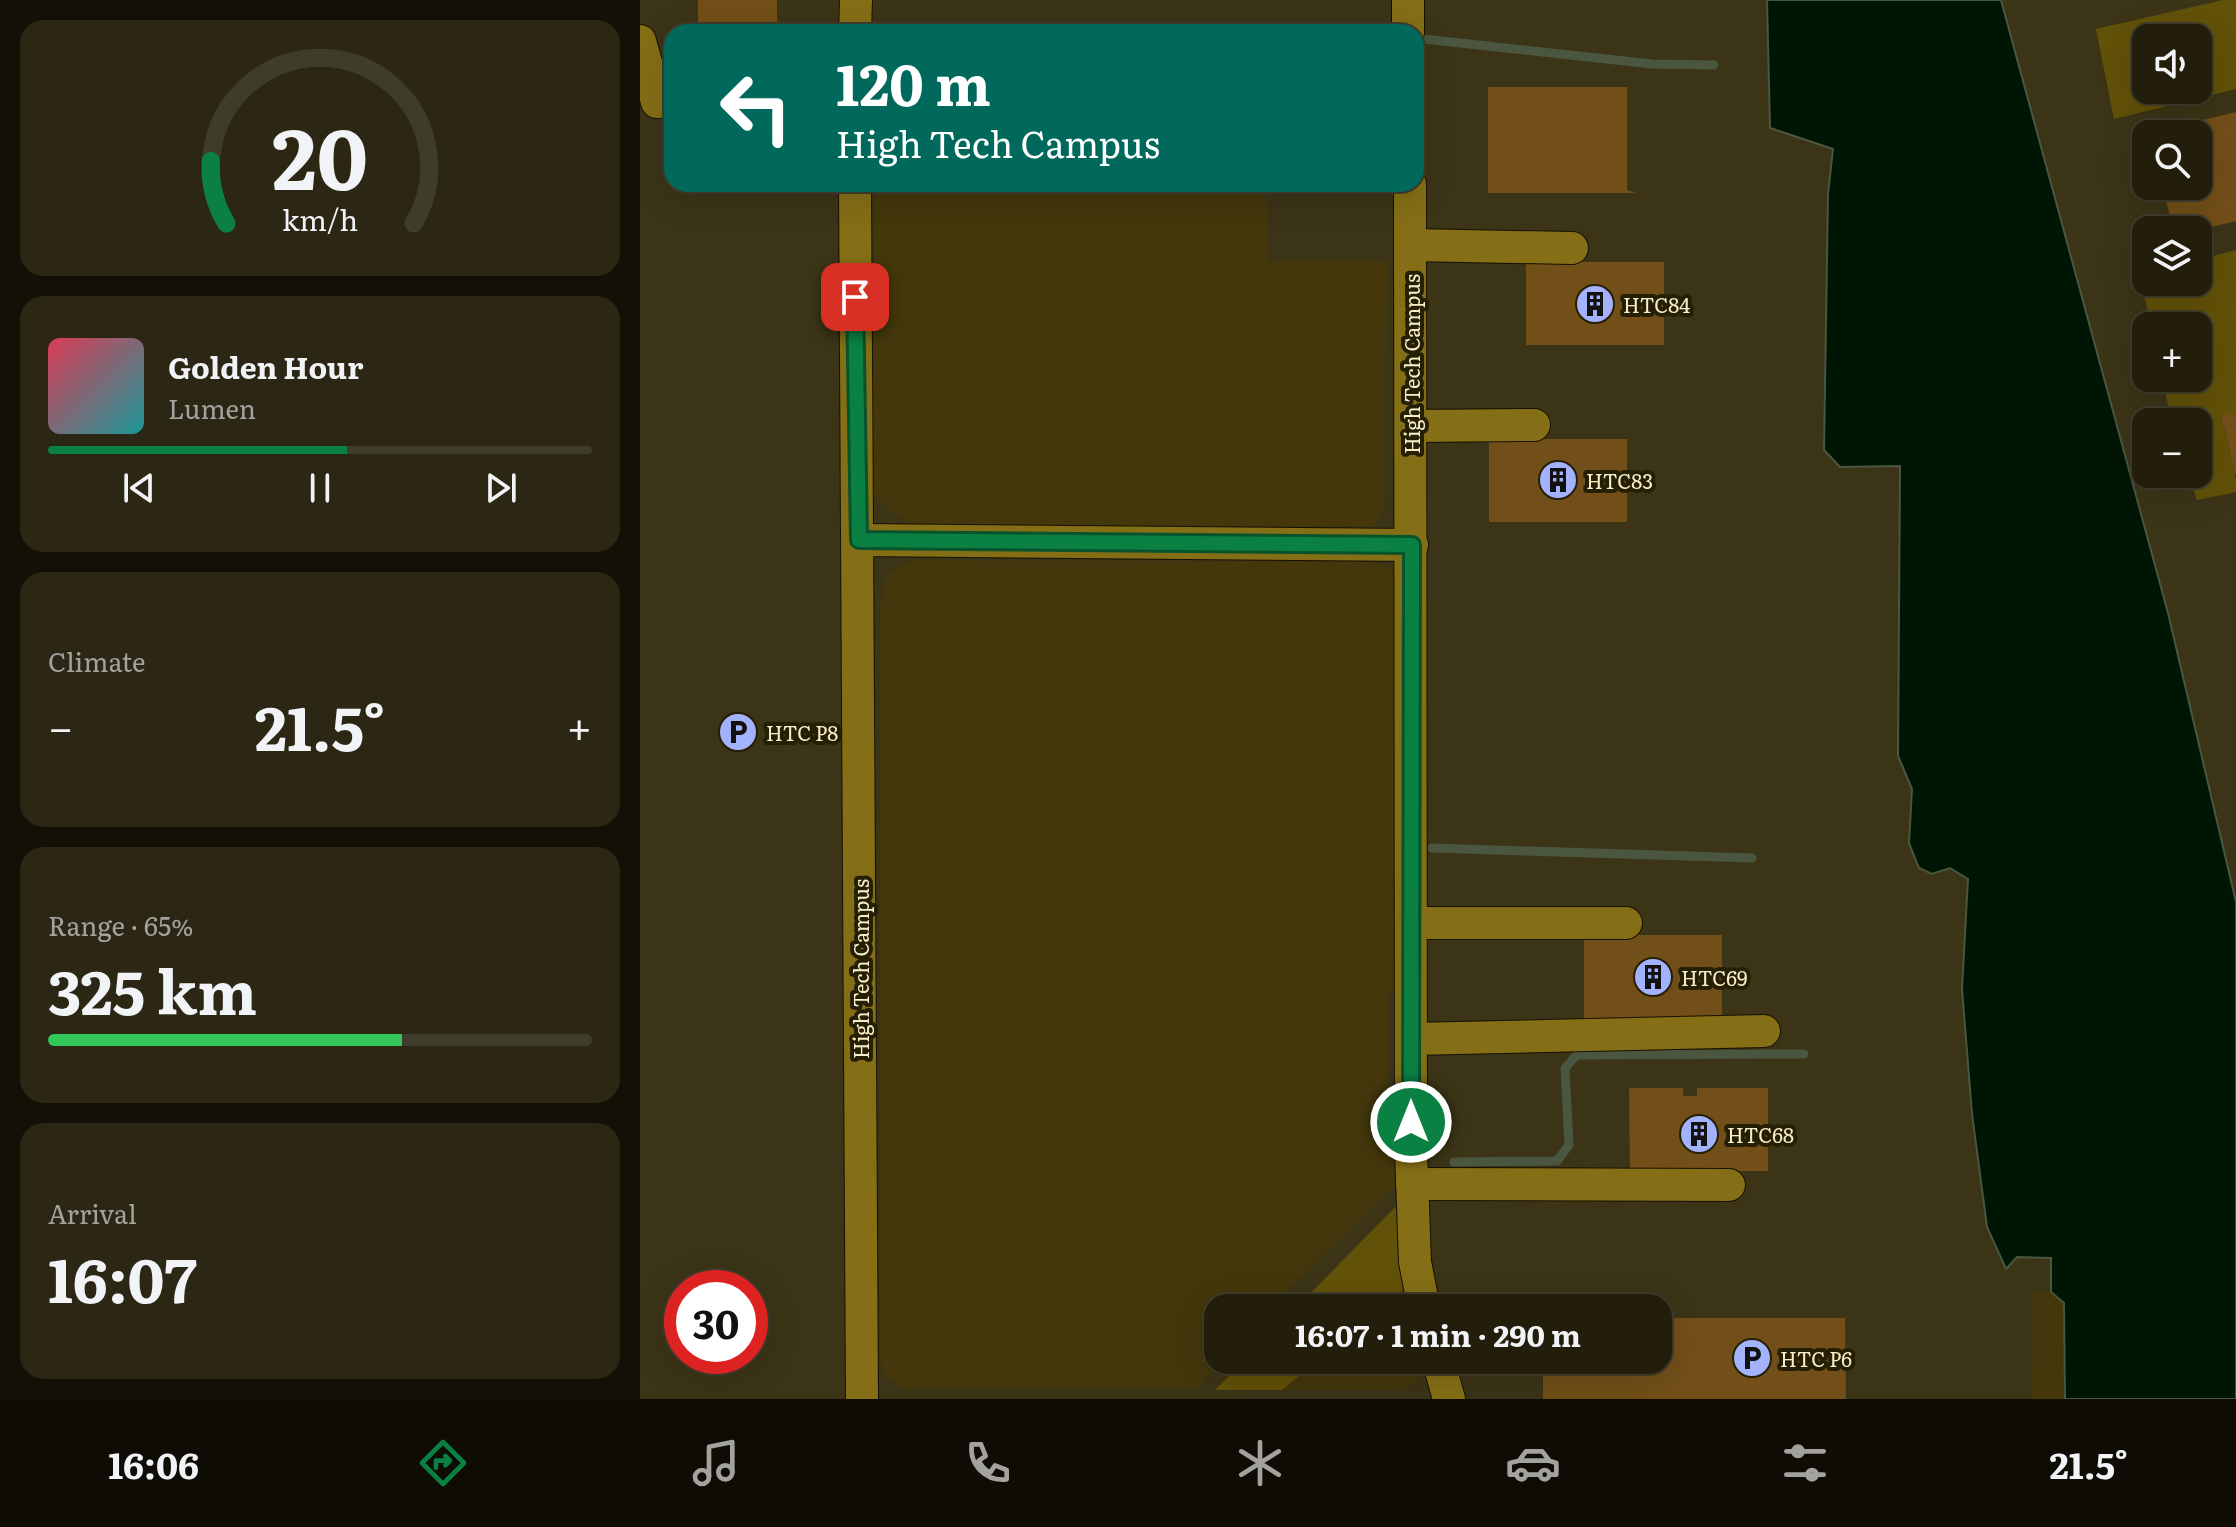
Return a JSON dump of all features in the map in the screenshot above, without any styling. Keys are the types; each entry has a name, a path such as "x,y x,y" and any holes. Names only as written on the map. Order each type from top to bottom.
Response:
{"street":[{"path":"855,24 856,0"},
{"path":"1408,0 1408,24"},
{"path":"640,41 657,102 664,102"},
{"name":"High Tech Campus","path":"855,192 862,1399"},
{"name":"High Tech Campus","path":"1410,192 1412,1184 1415,1262 1421,1294"},
{"path":"1411,245 1572,248"},
{"path":"1412,426 1534,425"},
{"path":"859,540 1412,545"},
{"path":"1413,923 1626,923"},
{"path":"1411,1039 1764,1031"},
{"path":"1412,1184 1729,1185"},
{"path":"1442,1374 1449,1399"}],"shaded area":[{"path":"640,0 2236,0 2236,1399 640,1399"},
{"path":"1767,0 2001,0 2168,613 2236,902 2236,1399 2065,1399 2064,1303 2051,1292 2051,1258 2017,1257 2006,1269 1987,1227 1972,1114 1962,989 1968,879 1950,868 1932,874 1919,868 1909,843 1912,789 1898,756 1900,466 1840,467 1824,450 1828,194 1833,149 1770,128"},
{"path":"2223,0 2236,0 2236,89 2212,95 2212,24 2132,24 2132,104 2175,104 2114,119 2096,29"},
{"path":"875,192 1265,192 1269,261 1387,261 1384,508 1374,526 912,526 891,512 872,492"},
{"path":"2236,250 2236,413 2221,417 2236,479 2236,492 2197,500 2193,488 2212,488 2212,408 2169,408 2165,392 2212,392 2212,312 2148,312 2144,296 2212,296 2212,256"},
{"path":"913,560 1371,562 1384,564 1394,573 1399,993 1387,994 1387,1106 1400,1106 1399,1182 1283,1294 1204,1294 1204,1374 1211,1374 1198,1389 903,1389 886,1377 880,1360 880,611 886,578 896,568"},
{"path":"1399,1203 1398,1250 1404,1289 1398,1294 1310,1294"},
{"path":"2033,1292 2051,1292 2064,1303 2065,1399 2032,1399"},
{"path":"1231,1374 1301,1374 1282,1390 1215,1390"},
{"path":"1301,1374 1424,1374 1403,1390 1282,1390"}],"building":[{"path":"698,0 777,0 777,24 698,24"},
{"path":"1488,87 1627,87 1627,190 1636,193 1488,193"},
{"path":"2236,112 2236,221 2212,227 2212,216 2170,216 2166,200 2212,200 2212,120 2203,120"},
{"name":"HTC84","path":"1526,262 1664,262 1664,345 1526,345"},
{"path":"2236,413 2236,474 2235,474 2221,416"},
{"name":"HTC83","path":"1489,439 1627,439 1627,522 1489,522"},
{"name":"HTC69","path":"1584,935 1722,935 1722,1018 1584,1019"},
{"name":"HTC68","path":"1629,1088 1683,1088 1683,1096 1697,1096 1697,1088 1768,1088 1768,1171 1630,1171"},
{"name":"HTC P6","path":"1672,1318 1845,1318 1846,1399 1543,1399 1543,1374 1672,1374"}],"waterway":[{"path":"1424,39 1652,64 1714,65"},
{"path":"1432,848 1752,858"},
{"path":"1454,1162 1557,1161 1569,1145 1565,1068 1577,1055 1804,1054"}],"place":[{"name":"HTC84","path":"1595,304"},
{"name":"HTC83","path":"1558,480"},
{"name":"HTC P8","path":"738,732"},
{"name":"HTC69","path":"1653,977"},
{"name":"HTC68","path":"1699,1134"},
{"name":"HTC P6","path":"1752,1358"}],"route":[{"path":"855,297 859,540 1412,545 1411,1122"}]}
